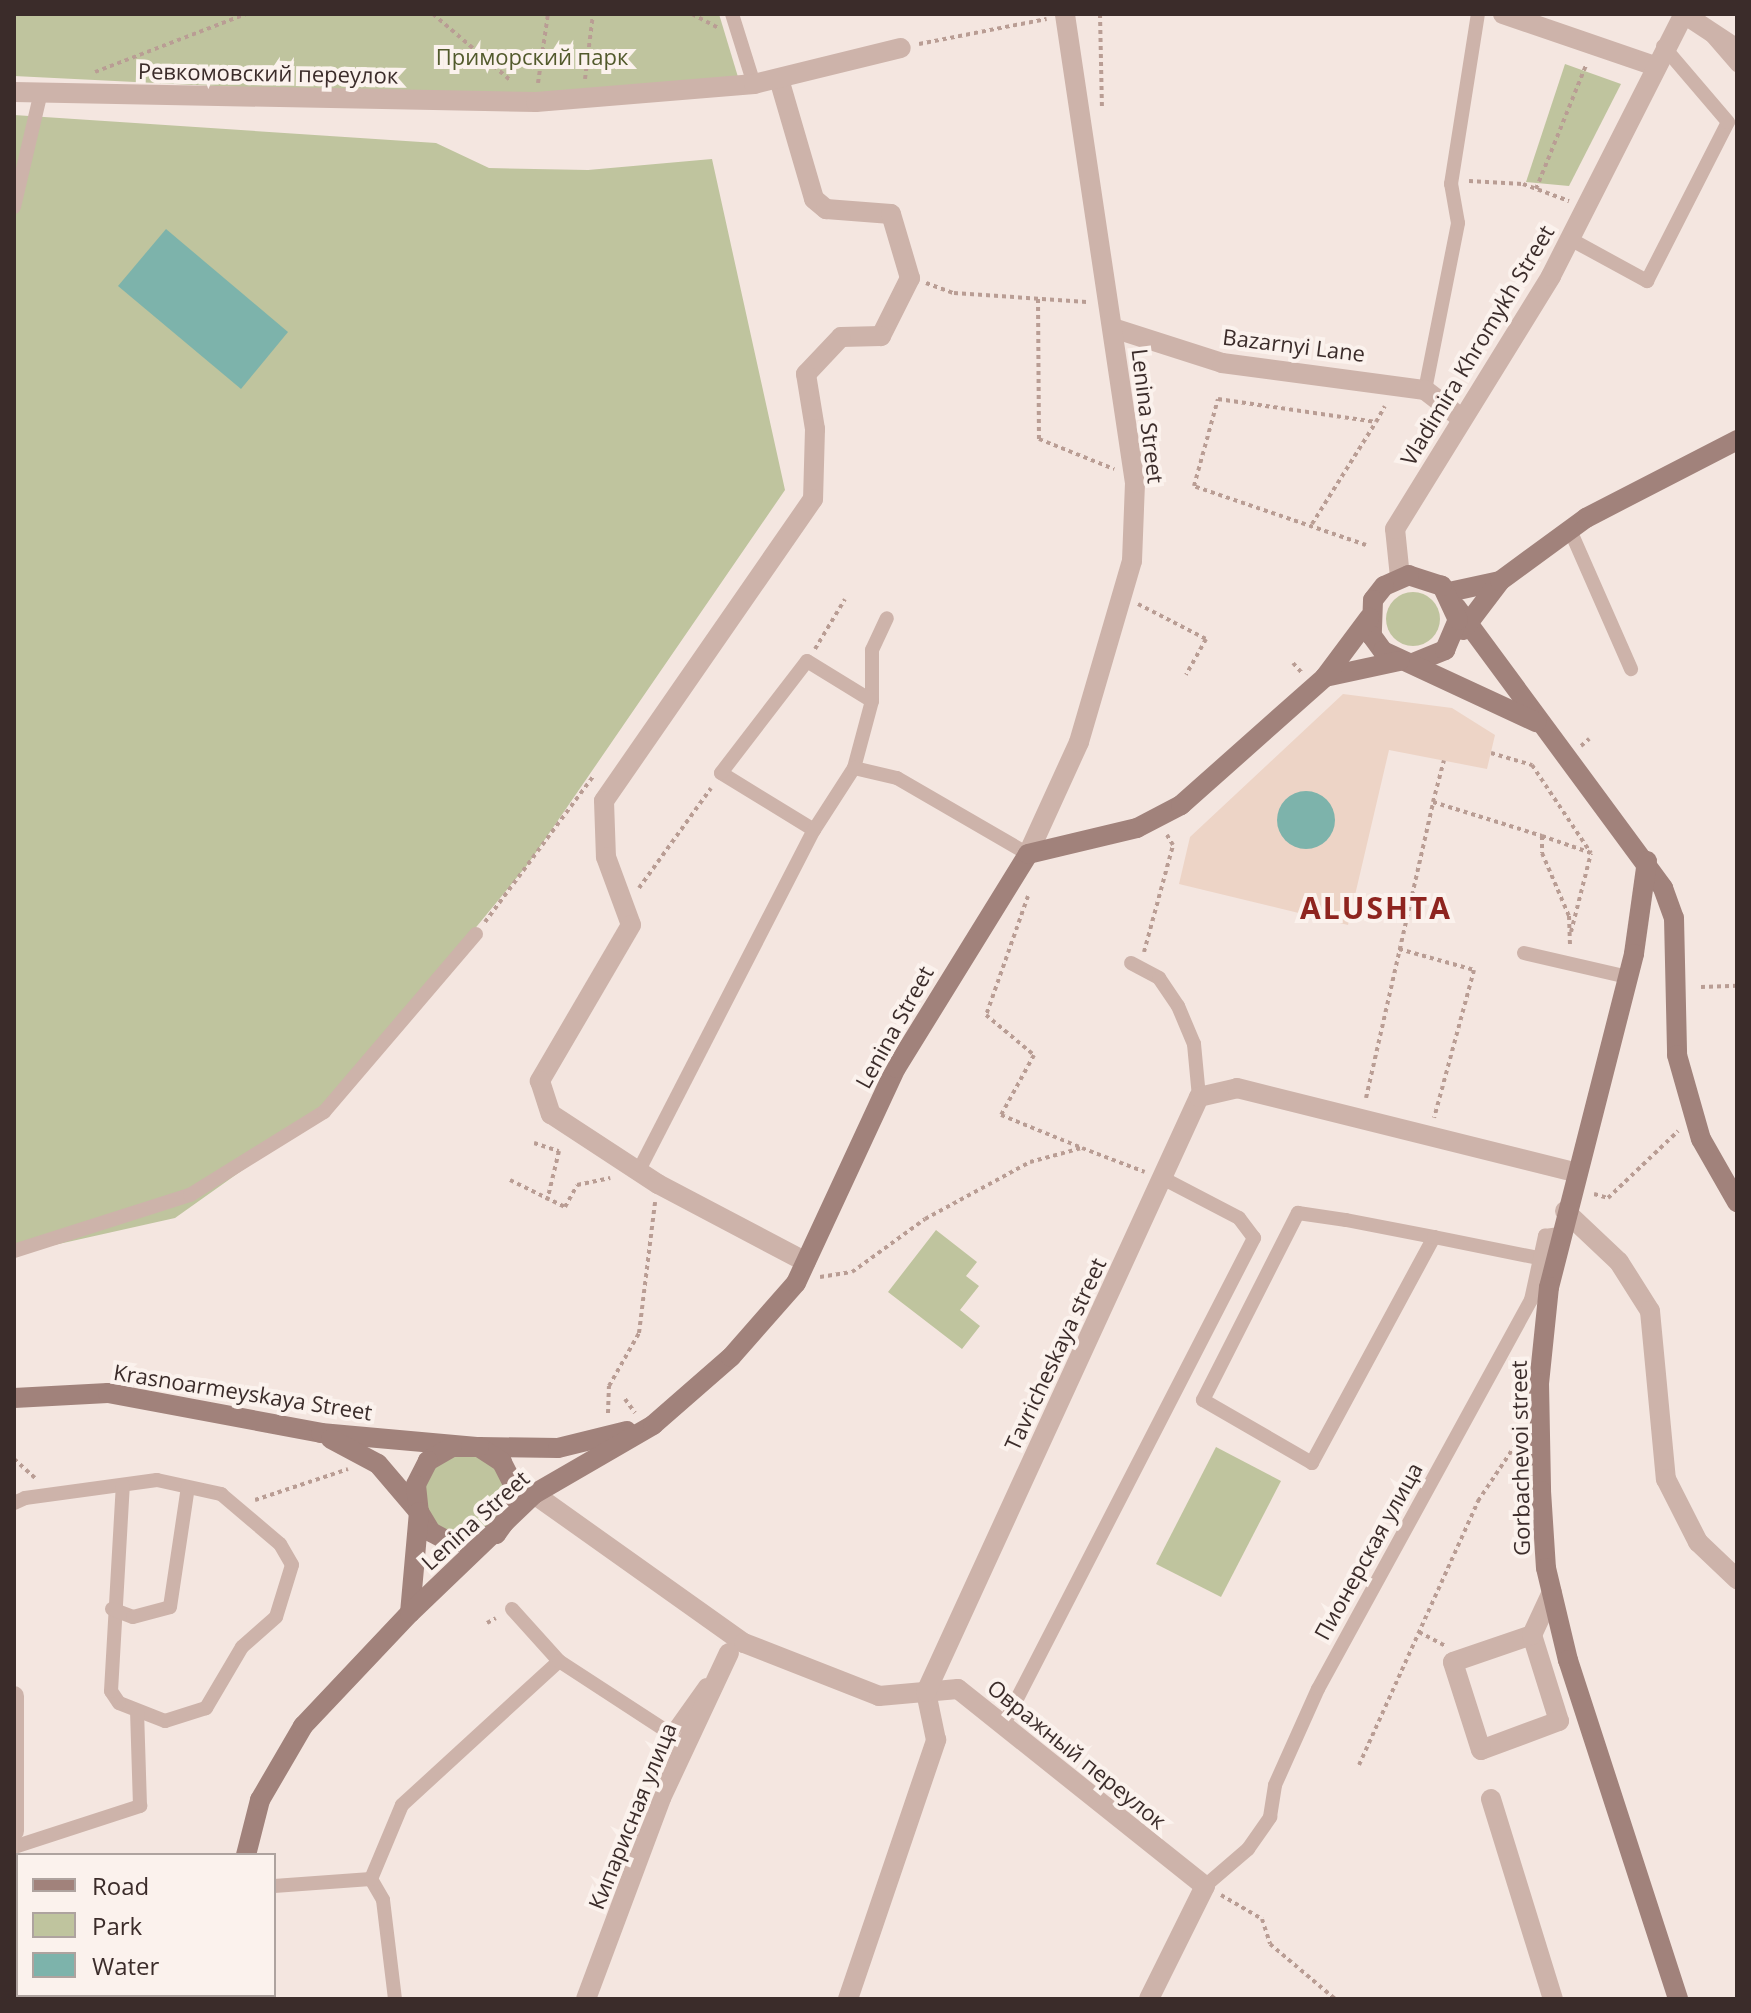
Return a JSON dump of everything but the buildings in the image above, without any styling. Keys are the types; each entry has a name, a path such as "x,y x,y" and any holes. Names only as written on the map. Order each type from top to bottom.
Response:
{"main road":[{"path":"1452,600 1500,581 1570,530 1736,440"},
{"path":"1028,854 1162,817 1325,677 1369,618 1377,592 1400,577 1427,576 1470,623 1539,724 1647,861 1674,918 1685,1083 1701,1139 1737,1202"},
{"path":"1325,677 1406,662 1450,645 1500,581"},
{"path":"1450,645 1452,600"},
{"path":"1369,618 1372,636 1406,662 1539,724"},
{"name":"Lenina Street","path":"247,1853 260,1800 303,1726 410,1613 496,1534 534,1494 653,1425 731,1357 811,1270 896,1068 1028,854"},
{"name":"Gorbachevoi street","path":"1647,861 1628,977 1560,1234 1540,1410 1552,1592 1678,1999"},
{"name":"Krasnoarmeyskaya Street","path":"14,1398 108,1393 321,1433 479,1447 558,1448 653,1425"},
{"path":"321,1433 378,1464 419,1512 452,1543 496,1534 512,1512 514,1486 502,1462 479,1447 452,1447 428,1461 416,1485 419,1512 410,1613"}],"street":[{"path":"1503,14 1652,65"},
{"path":"1684,14 1737,49"},
{"name":"Vladimira Khromykh Street","path":"1400,577 1395,529 1570,239 1652,65 1684,14"},
{"name":"Lenina Street","path":"1028,854 1079,742 1132,561 1135,483 1065,15"},
{"name":"Ревкомовский переулок","path":"14,92 536,102 754,84 901,48"},
{"path":"779,79 814,199 826,209 891,214 910,278 881,336 841,337 806,374 813,499 604,801 606,857 631,925 540,1081 551,1114 638,1172 811,1270"},
{"name":"Bazarnyi Lane","path":"1113,328 1222,363 1425,390"},
{"path":"1425,390 1461,418"},
{"path":"1199,1097 1237,1088 1578,1173"},
{"name":"Tavricheskaya street","path":"926,1692 1199,1097"},
{"path":"1565,1211 1619,1262 1650,1311 1666,1479 1698,1542 1737,1579"},
{"name":"Овражный переулок","path":"534,1494 734,1646 879,1696 958,1689 1205,1886"},
{"path":"1532,1635 1453,1662 1481,1750 1559,1721 1532,1635 1552,1592"},
{"name":"Кипарисная улица","path":"586,1999 661,1798 734,1646"},
{"path":"848,1999 936,1740 926,1692"},
{"path":"14,1696 14,1831"},
{"path":"1491,1799 1553,1999"},
{"path":"1149,1999 1205,1886"}],"lane":[{"path":"732,14 754,84"},
{"path":"1425,390 1458,223 1452,180 1478,14"},
{"path":"1706,28 1737,65"},
{"path":"1570,239 1647,281 1728,122 1663,46"},
{"path":"14,207 41,92"},
{"path":"1570,530 1631,669"},
{"path":"638,1172 814,830 854,768 872,701 872,650 887,618"},
{"path":"814,830 721,773 807,661 872,701"},
{"path":"854,768 897,778 1028,854"},
{"path":"14,1251 190,1195 324,1112 476,934"},
{"path":"1524,953 1628,977"},
{"path":"1135,965 1178,1006 1194,1044 1199,1097"},
{"path":"1003,1726 1254,1238 1239,1218 1162,1178"},
{"path":"1434,1237 1312,1463 1203,1400 1298,1213 1434,1237 1538,1258 1545,1236 1560,1234"},
{"name":"Пионерская улица","path":"1205,1886 1248,1849 1270,1817 1275,1785 1318,1689 1531,1300 1538,1258"},
{"path":"14,1503 123,1485 157,1480 221,1494 280,1544 292,1565 285,1600 242,1647 206,1708 165,1721 137,1712 111,1691 112,1609 123,1485"},
{"path":"112,1609 133,1617 170,1607 188,1487"},
{"path":"512,1609 559,1661 671,1734 734,1646"},
{"path":"371,1879 402,1805 559,1661"},
{"path":"14,1847 140,1806 137,1712"},
{"path":"276,1886 371,1879"},
{"path":"371,1879 383,1900 395,1999"}],"path":[{"path":"85,75 246,14"},
{"path":"433,14 536,102"},
{"path":"536,102 548,14"},
{"path":"583,98 593,14"},
{"path":"901,48 1065,15"},
{"path":"1536,189 1594,45"},
{"path":"1452,180 1536,189 1586,208"},
{"path":"910,278 954,293 1067,298"},
{"path":"1038,299 1039,439 1094,464"},
{"path":"1366,545 1194,486 1218,399 1376,422"},
{"path":"1312,524 1388,402"},
{"path":"1125,598 1206,639 1186,675"},
{"path":"807,661 845,599"},
{"path":"1491,753 1532,765 1591,853 1570,938 1570,962"},
{"path":"1361,1119 1444,760"},
{"path":"476,934 597,771"},
{"path":"626,906 721,773"},
{"path":"1433,802 1591,853"},
{"path":"1135,965 1173,845 1162,817"},
{"path":"1542,836 1570,938"},
{"path":"1031,884 986,1015 1034,1055 1001,1115 1162,1178"},
{"path":"1398,949 1474,970 1429,1136"},
{"path":"1701,987 1737,986"},
{"path":"1608,1198 1677,1133"},
{"path":"534,1143 559,1151 547,1201"},
{"path":"811,1270 852,1272 925,1219 1030,1162 1082,1148"},
{"path":"510,1180 532,1186 535,1198 565,1207 577,1185 638,1172"},
{"path":"608,1413 609,1386 639,1333 658,1184"},
{"path":"1359,1765 1478,1501 1540,1410"},
{"path":"221,1494 265,1501 353,1466"},
{"path":"1205,1886 1262,1919 1270,1944 1335,1999"}],"green space":[{"name":"Приморский парк","path":"14,14 719,14 738,77 536,102 14,76"},
{"path":"1565,64 1621,84 1569,186 1526,182"},
{"path":"14,115 436,143 489,168 588,170 712,159 785,490 528,864 324,1112 175,1218 14,1254"},
{"path":"1413,592 1432,600 1440,619 1432,638 1413,646 1394,638 1386,619 1394,600"},
{"path":"936,1230 977,1262 966,1276 979,1286 960,1310 980,1326 962,1349 888,1292"},
{"path":"1216,1447 1281,1481 1221,1597 1156,1564"},
{"path":"465,1452 488,1459 500,1471 507,1494 500,1517 488,1529 465,1536 442,1529 430,1517 423,1494 430,1471 442,1459"}],"shaded area":[{"path":"1343,694 1452,708 1495,735 1487,769 1389,750 1348,925 1179,884 1190,837"}],"water":[{"path":"166,229 288,332 241,389 118,286"},
{"path":"1306,791 1317,793 1326,800 1333,809 1333,831 1326,840 1317,847 1306,849 1295,847 1286,840 1279,831 1277,820 1279,809 1286,800 1295,793"}],"district":[{"name":"ALUSHTA","path":"1376,908"}]}
